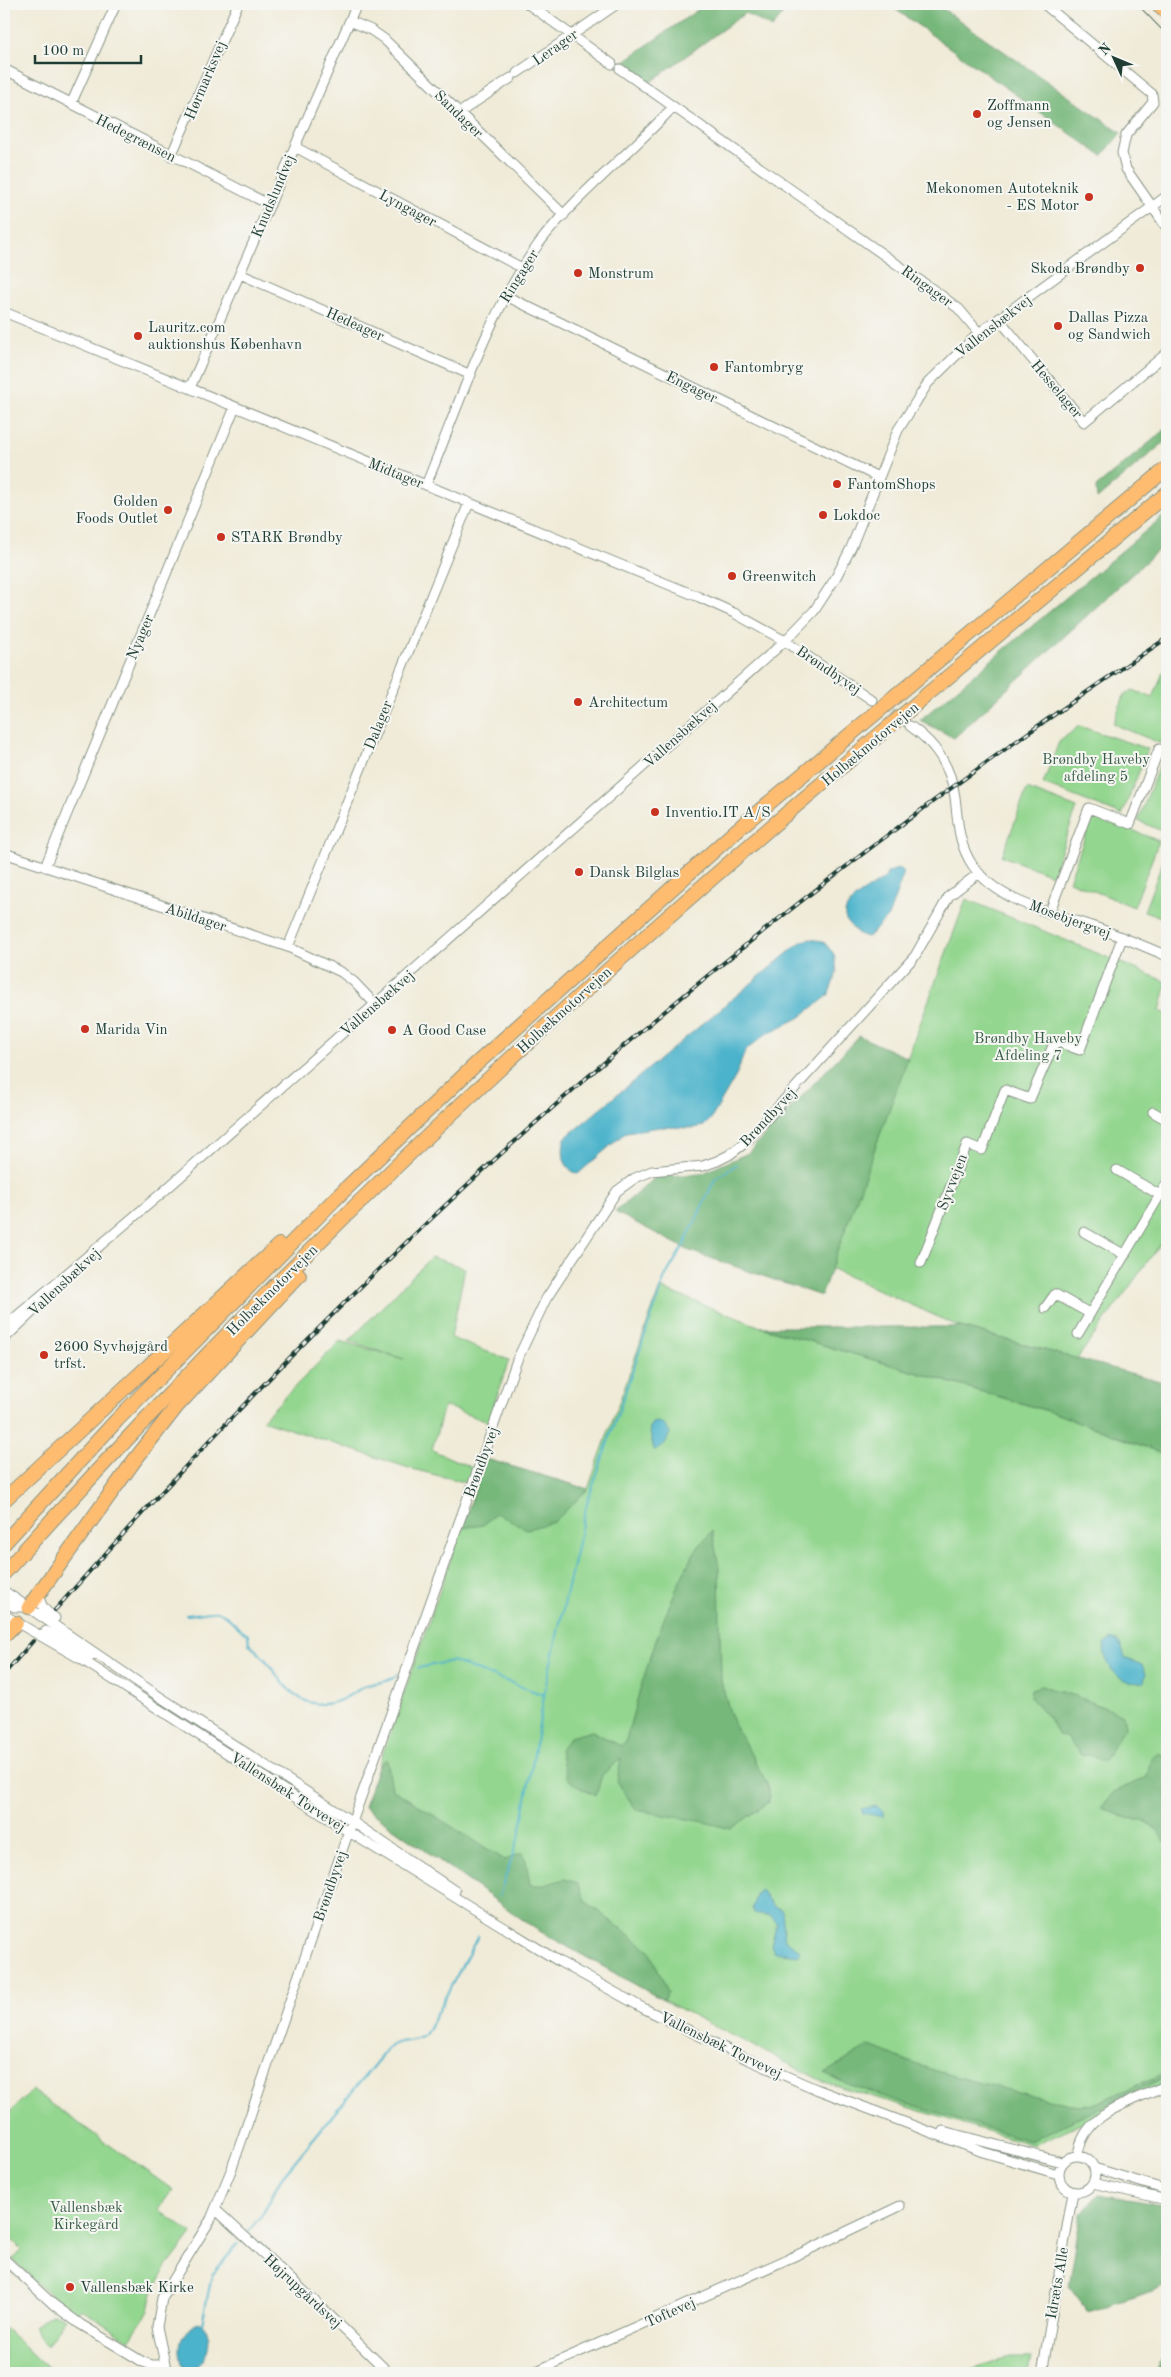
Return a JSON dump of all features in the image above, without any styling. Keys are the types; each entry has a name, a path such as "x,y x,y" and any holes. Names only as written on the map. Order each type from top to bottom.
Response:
{"highway":[{"name":"Holbækmotorvejen","path":"4,1543 117,1420 334,1200 474,1066 738,829 1167,468"},
{"name":"Holbækmotorvejen","path":"4,1573 157,1408 396,1166 555,1018 742,851 1167,493"},
{"path":"1129,525 1167,504"},
{"path":"4,1634 22,1616 39,1594 134,1461 177,1406 322,1252 396,1166"},
{"path":"4,1500 264,1258 334,1200"}],"main road":[{"path":"1156,4 1167,14"}],"street":[{"path":"70,104 116,4"},
{"name":"Hørmarksvej","path":"171,156 238,4"},
{"name":"Knudslundvej","path":"190,388 357,4"},
{"path":"528,4 612,64"},
{"name":"Lerager","path":"459,114 617,4"},
{"path":"1044,4 1152,94 1153,102 1126,135 1122,153 1126,169 1167,228"},
{"name":"Sandager","path":"350,21 384,39 564,215"},
{"name":"Ringager","path":"620,69 942,296 959,310 979,334"},
{"name":"Hedegrænsen","path":"4,70 270,205"},
{"name":"Ringager","path":"426,485 494,319 522,268 564,215 673,107"},
{"name":"Lyngager","path":"295,148 522,268"},
{"name":"Vallensbækvej","path":"4,1328 124,1226 785,640 814,611 835,579 851,548 878,477 909,410 934,377 979,334 1167,196"},
{"name":"Hedeager","path":"240,274 471,375"},
{"name":"Engager","path":"506,296 878,477"},
{"name":"Midtager","path":"4,312 699,597 734,612 785,640"},
{"name":"Hesselager","path":"999,319 1084,422 1167,353"},
{"name":"Nyager","path":"45,867 235,407"},
{"name":"Dalager","path":"288,947 469,503"},
{"name":"Brøndbyvej","path":"785,640 872,700"},
{"path":"910,726 934,746 948,770 955,798 960,838 969,860 979,873"},
{"path":"1050,911 1089,808 1130,824 1159,749 1167,752"},
{"name":"Abildager","path":"4,853 288,947 341,972 354,982 375,1004"},
{"name":"Brøndbyvej","path":"166,2369 157,2327 162,2298 216,2210 517,1360 546,1299 612,1197 634,1178 652,1171 703,1166 730,1155 745,1143 905,968 923,943 940,909 949,896 979,873"},
{"name":"Mosebjergvej","path":"979,873 997,890 1010,897 1167,956"},
{"name":"Syvvejen","path":"921,1263 967,1144 982,1150 1005,1090 1030,1099 1055,1041 1080,1050 1122,938"},
{"path":"1153,1112 1167,1120"},
{"path":"1117,1170 1160,1195"},
{"path":"1078,1334 1167,1183"},
{"name":"Vallensbækvej","path":"4,1339 124,1226"},
{"path":"1084,1232 1125,1255"},
{"path":"1045,1308 1055,1294 1089,1313"},
{"path":"39,1594 40,1602 44,1609 91,1649"},
{"path":"5,1597 22,1616"},
{"path":"4,1608 22,1616 92,1656 102,1657"},
{"name":"Vallensbæk Torvevej","path":"4,1615 22,1616 91,1649 214,1733 353,1822 560,1962"},
{"name":"Vallensbæk Torvevej","path":"22,1616 81,1659 349,1832 560,1962 643,2008 747,2059 816,2089 983,2152 1058,2174"},
{"path":"1078,2156 1084,2134 1101,2116 1167,2085"},
{"name":"Vallensbæk Torvevej","path":"887,2116 1062,2162"},
{"path":"1078,2156 1089,2160 1094,2168 1093,2183 1085,2190 1073,2192 1061,2184 1058,2174 1062,2162 1070,2157 1078,2156"},
{"path":"1094,2168 1167,2190"},
{"path":"1093,2183 1167,2200"},
{"name":"Idræts Alle","path":"1042,2373 1073,2192"},
{"name":"Toftevej","path":"532,2373 808,2250 900,2206"},
{"name":"Højrupgårdsvej","path":"216,2210 320,2306 388,2373"},
{"path":"4,2259 54,2305 80,2324 143,2362 166,2369"}],"green space":[{"path":"706,4 790,4 772,28 745,13 649,83 620,64"},
{"path":"888,4 936,4 1121,133 1102,156"},
{"path":"1167,428 1167,440 1097,499 1096,487"},
{"path":"1167,513 1167,542 954,738 920,720"},
{"name":"Brøndby Haveby afdeling 5","path":"1167,669 1167,746 1113,724 1124,696 1133,690 1153,698 1163,672"},
{"name":"Brøndby Haveby afdeling 5","path":"1079,726 1148,749 1122,815 1043,784 1059,742"},
{"name":"Brøndby Haveby afdeling 5","path":"1163,755 1167,757 1167,833 1138,821"},
{"name":"Brøndby Haveby afdeling 5","path":"1027,789 1077,808 1052,875 1002,856"},
{"name":"Brøndby Haveby afdeling 5","path":"1093,814 1159,841 1134,907 1069,881"},
{"path":"1167,851 1167,919 1144,911"},
{"name":"Brøndby Haveby Afdeling 7","path":"966,899 1167,982 1160,1011 1167,1014 1167,1235 1077,1359 960,1327 830,1268"},
{"path":"859,1036 908,1058 821,1296 690,1251 615,1212 656,1177 701,1174 748,1153"},
{"path":"431,1257 465,1268 451,1338 509,1360 488,1422 444,1406 432,1450 473,1468 468,1483 412,1469 262,1420 340,1341 404,1359 349,1341"},
{"path":"660,1288 761,1327 1055,1413 1167,1455 1167,2084 1033,2145 824,2082 663,2000 536,1929 364,1807 486,1459 588,1489"},
{"path":"761,1327 960,1327 1167,1383 1167,1455 1055,1413"},
{"path":"486,1459 588,1489 554,1522 527,1529 496,1513 483,1525 462,1528"},
{"path":"712,1531 719,1567 721,1681 732,1720 769,1787 769,1802 731,1829 704,1822 636,1810 617,1781 621,1758 602,1775 596,1796 569,1780 564,1769 560,1750 570,1737 592,1731 621,1746 626,1740 661,1627 679,1583 691,1558"},
{"path":"1041,1686 1076,1696 1123,1715 1125,1727 1103,1762 1094,1756 1081,1755 1067,1738 1057,1734 1049,1718 1030,1697 1031,1689"},
{"path":"1158,1753 1167,1756 1167,1844 1154,1827 1142,1820 1127,1818 1101,1808 1114,1792 1147,1777 1151,1758"},
{"path":"387,1759 392,1789 505,1860 522,1853 526,1861 530,1885 545,1885 564,1879 578,1883 585,1901 650,1951 668,1992 663,2000 536,1929 364,1807 379,1765"},
{"path":"869,2046 909,2062 955,2076 1078,2106 1094,2104 1167,2072 1167,2076 1030,2141 900,2102 842,2082 825,2073"},
{"name":"Vallensbæk Kirkegård","path":"32,2090 173,2190 158,2209 192,2234 167,2267 153,2292 149,2311 129,2340 81,2309 77,2315 31,2279 32,2277 13,2260 22,2250 4,2232 4,2118"},
{"path":"1099,2194 1167,2206 1167,2286 1088,2312 1069,2287 1081,2213"},
{"path":"53,2313 65,2318 47,2346 33,2326"},
{"path":"4,2327 40,2362 57,2373 4,2373"},
{"path":"1167,2352 1167,2373 1155,2373"},
{"path":"1006,2358 1031,2358 1028,2373 958,2373"}],"water":[{"path":"899,868 902,870 903,875 888,917 868,937 855,931 845,917 849,904 863,892 885,878 887,873"},
{"path":"809,939 823,941 834,954 837,972 828,996 799,1018 766,1034 745,1051 736,1076 711,1119 704,1126 694,1128 661,1127 626,1132 578,1174 569,1168 563,1155 565,1138 801,942"},
{"path":"658,1422 663,1424 670,1433 666,1442 654,1450 649,1428 652,1423"},
{"path":"1111,1639 1115,1640 1122,1648 1125,1658 1142,1665 1146,1672 1144,1682 1128,1681 1115,1674 1107,1661 1104,1645"},
{"path":"876,1806 883,1810 883,1817 863,1813 861,1809"},
{"path":"761,1890 773,1906 782,1910 785,1940 800,1950 798,1955 774,1952 771,1945 777,1923 771,1916 754,1913 752,1908 757,1893"},
{"path":"198,2322 205,2328 208,2335 209,2344 207,2352 197,2366 183,2367 180,2353 181,2341 187,2331"}],"waterway":[{"path":"499,1896 520,1834 546,1685 587,1503 665,1277 684,1245 715,1179 737,1164"},
{"path":"186,1615 217,1612 226,1616 248,1634 249,1644 266,1660 287,1687 301,1699 310,1703 335,1702 363,1687 389,1680 398,1674"},
{"path":"418,1668 452,1661 544,1695"},
{"path":"248,2232 264,2212 281,2178 388,2048 396,2043 421,2038 425,2035 478,1936"},
{"path":"202,2324 212,2275 238,2244"}],"tunnel":[{"path":"880,705 910,726"}],"tram line":[{"path":"1137,4 1167,35"}],"railway":[{"path":"55,1610 213,1437 322,1325 434,1216 571,1092 652,1022 819,887 991,760 1167,638"},
{"path":"4,1674 33,1641"}],"place":[{"name":"Zoffmann og Jensen","path":"977,114"},
{"name":"Mekonomen Autoteknik - ES Motor","path":"1089,197"},
{"name":"Skoda Brøndby","path":"1140,268"},
{"name":"Monstrum","path":"578,273"},
{"name":"Dallas Pizza og Sandwich","path":"1058,326"},
{"name":"Lauritz.com auktionshus København","path":"138,336"},
{"name":"Fantombryg","path":"714,367"},
{"name":"FantomShops","path":"837,484"},
{"name":"Golden Foods Outlet","path":"168,510"},
{"name":"Lokdoc","path":"823,515"},
{"name":"STARK Brøndby","path":"221,537"},
{"name":"Greenwitch","path":"732,576"},
{"name":"Architectum","path":"578,702"},
{"name":"Inventio.IT A/S","path":"655,812"},
{"name":"Dansk Bilglas","path":"579,872"},
{"name":"Marida Vin","path":"85,1029"},
{"name":"A Good Case","path":"392,1030"},
{"name":"2600 Syvhøjgård trfst.","path":"44,1355"},
{"name":"Vallensbæk Kirke","path":"70,2287"}]}
